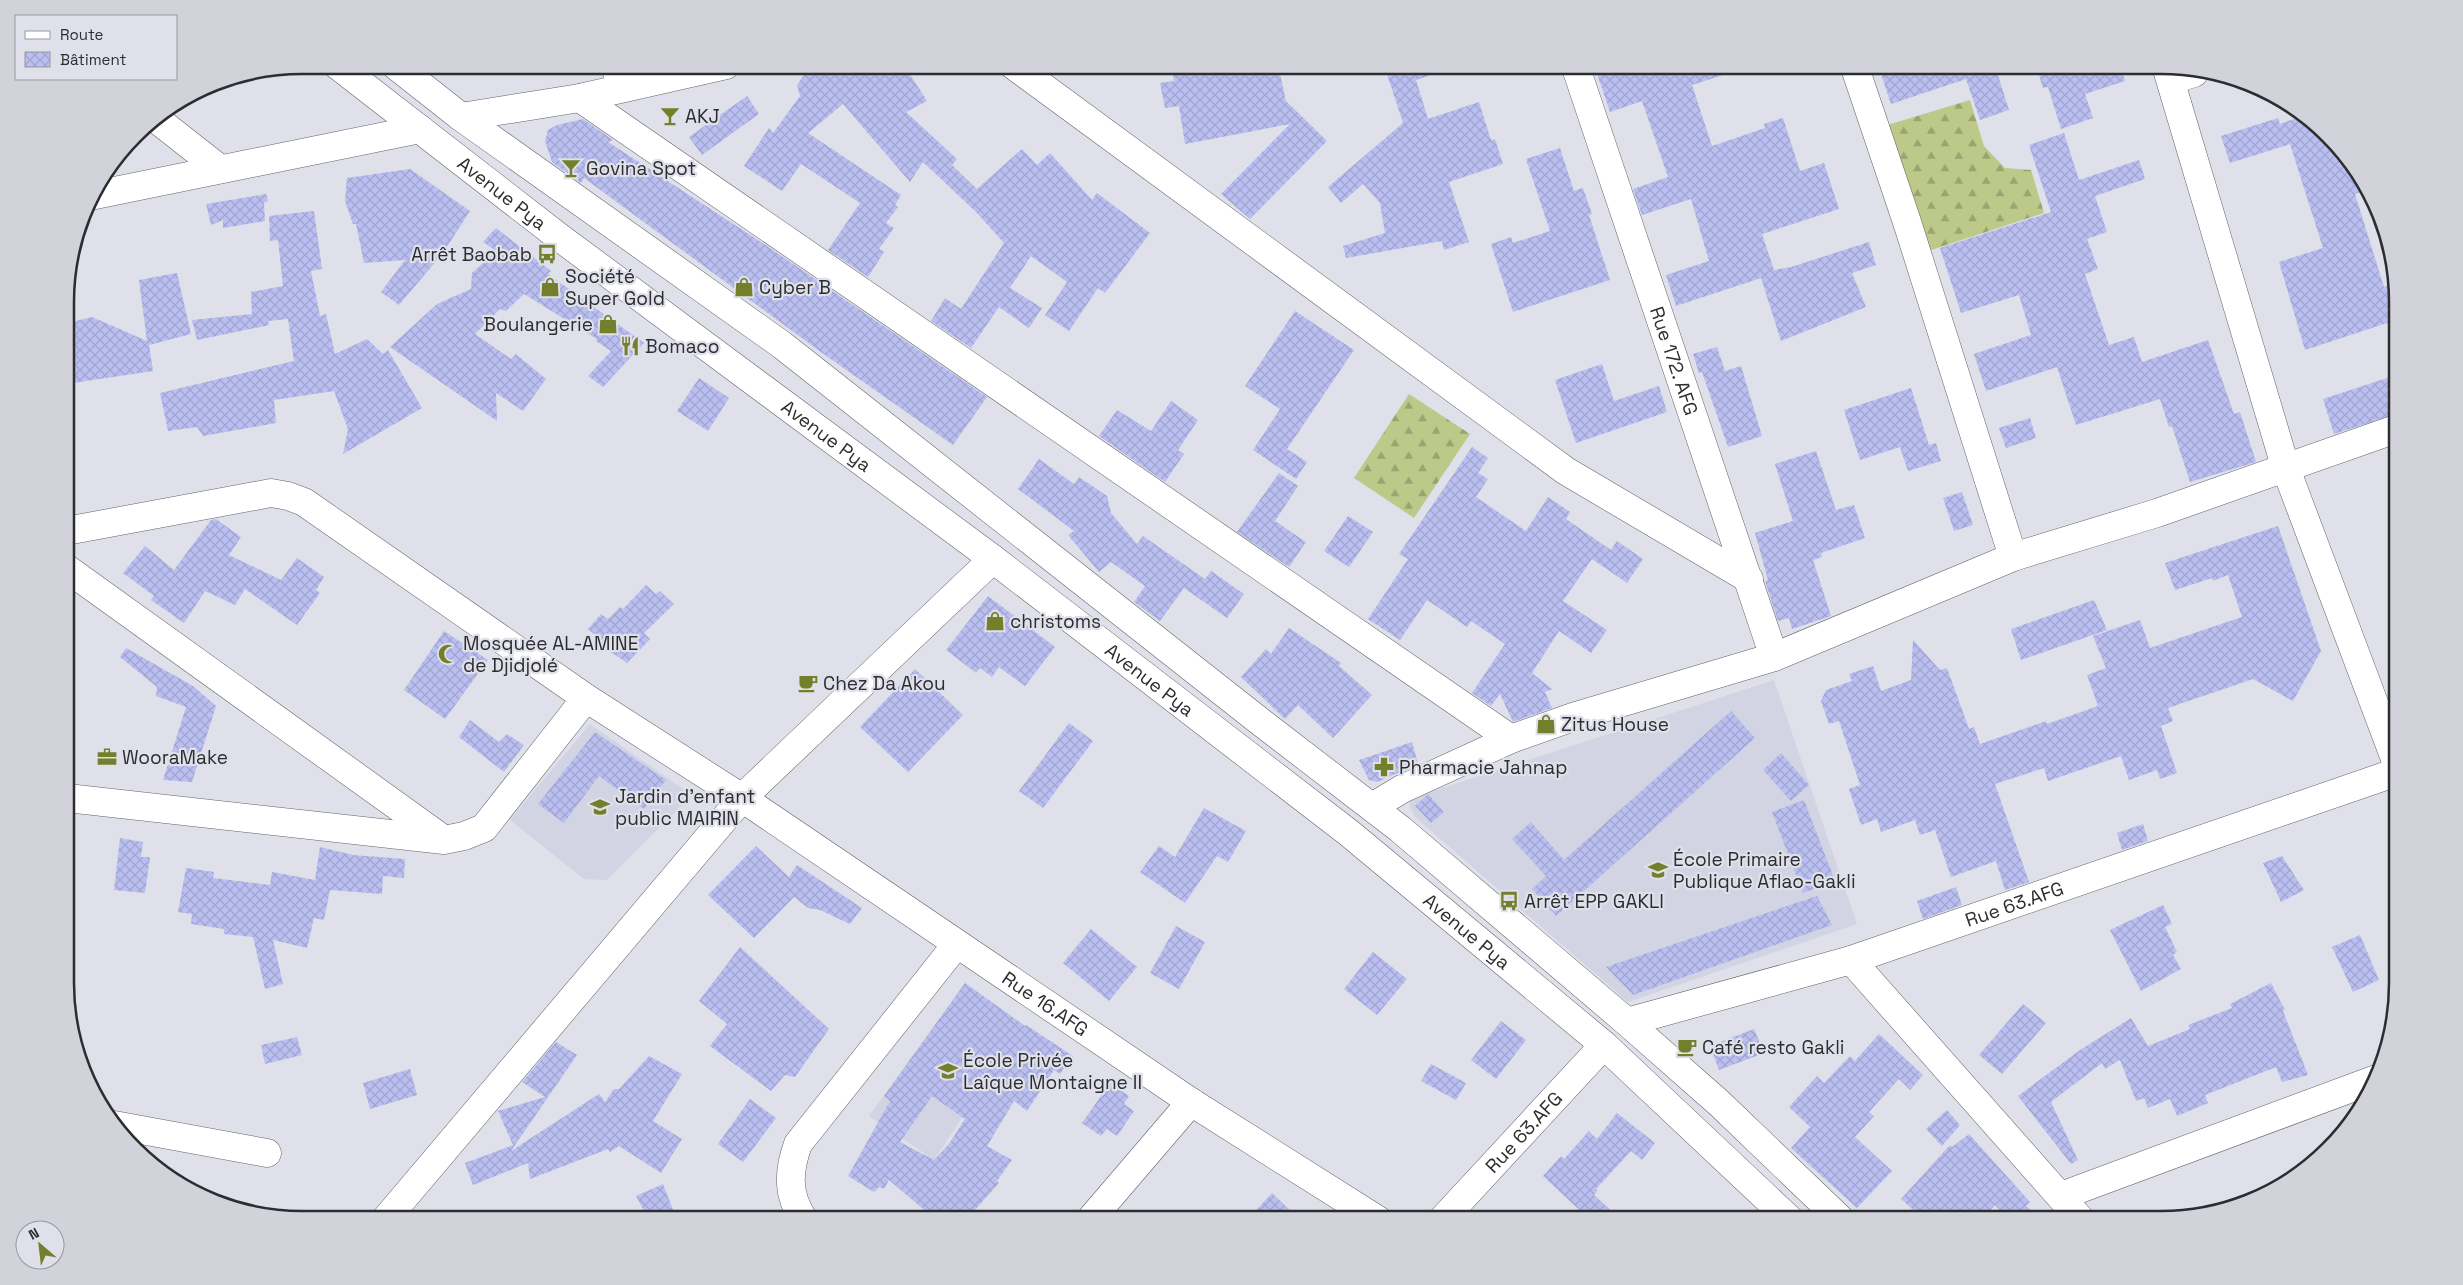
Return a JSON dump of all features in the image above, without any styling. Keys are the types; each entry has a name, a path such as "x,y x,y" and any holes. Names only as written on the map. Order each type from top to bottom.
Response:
{"street":[{"name":"Avenue Pya","path":"349,74 559,236 993,559 1349,833 1604,1045 1780,1211"},
{"name":"Avenue Pya","path":"406,74 460,118 782,345 1262,724 1372,807 1627,1022 1719,1103 1832,1211"},
{"path":"101,194 420,129 460,118 580,98 618,76 638,74"},
{"path":"1025,74 1566,471 1749,579"},
{"name":"Rue 172. AFG","path":"1578,74 1774,657"},
{"path":"1857,74 1907,222 2013,557"},
{"path":"2177,74 2286,469 2389,743"},
{"path":"580,98 1511,739"},
{"path":"161,123 220,169"},
{"path":"1349,833 1372,807 1402,789 1511,739 1582,714 1774,657 2013,557 2157,513 2389,432"},
{"name":"Rue 16.AFG","path":"74,530 271,493 288,496 304,502 586,698 742,798 956,945 1191,1102 1364,1211"},
{"path":"393,1211 742,798 993,559"},
{"path":"74,574 444,840"},
{"path":"74,799 444,840 464,836 484,828 586,698"},
{"name":"Rue 63.AFG","path":"1450,1211 1627,1022 1851,960 2389,775"},
{"path":"798,1211 790,1186 790,1164 798,1144 956,945"},
{"path":"1851,960 2074,1211"},
{"path":"2061,1196 2367,1082"},
{"path":"1098,1211 1191,1102"},
{"path":"125,1127 267,1153"}],"shaded area":[{"name":"École Primaire Publique Aflao-Gakli","path":"1774,680 1857,924 1628,1002 1415,817 1410,807 1409,799"},
{"name":"Jardin d'enfant public MAIRIN","path":"590,724 692,795 607,880 584,879 510,820"},
{"name":"École Privée Laîque Montaigne II","path":"965,983 1024,1025 934,1160 869,1116"}],"green space":[{"path":"1970,100 1984,146 2005,168 2031,170 2044,213 1922,253 1884,126"},
{"path":"1409,394 1470,434 1414,518 1354,478"}],"building":[{"path":"805,74 910,74 927,101 906,112 957,159 952,165 977,189 1022,149 1037,165 1050,153 1092,200 1097,193 1150,233 1105,293 1098,288 1069,331 1045,315 1067,282 1031,256 1010,288 1042,308 1029,328 999,307 971,348 931,321 945,298 961,309 1004,243 977,213 923,162 910,182 843,104 808,133 901,195 895,205 898,207 886,223 894,228 879,249 884,252 868,277 828,250 860,203 801,164 782,191 744,166 769,128 773,133 800,96 797,85"},
{"path":"1173,74 1280,74 1286,101 1327,141 1250,219 1221,194 1290,124 1185,144 1179,106 1165,108 1160,83 1174,81"},
{"path":"1387,74 1434,74 1416,80 1428,119 1479,102 1491,140 1495,139 1503,164 1449,182 1469,242 1444,250 1442,241 1346,258 1343,246 1385,233 1380,203 1363,184 1341,203 1328,187 1403,123"},
{"path":"1597,74 1726,74 1692,85 1712,146 1765,128 1764,124 1783,118 1800,171 1824,163 1839,209 1762,234 1774,270 1791,267 1869,242 1876,265 1852,273 1866,307 1781,341 1761,278 1676,306 1666,275 1709,261 1691,199 1642,215 1633,189 1668,177 1642,101 1610,112"},
{"path":"1881,74 1998,74 2009,110 1980,120 1966,79 1891,104"},
{"path":"2039,74 2123,74 2125,81 2085,94 2093,118 2061,129 2048,87 2043,88"},
{"path":"747,96 759,114 702,155 689,137"},
{"path":"2278,118 2280,124 2296,118 2323,140 2351,175 2361,192 2355,194 2384,287 2389,286 2389,322 2305,350 2279,262 2323,248 2290,144 2230,163 2221,136"},
{"path":"583,119 613,140 608,142 767,246 987,397 953,445 818,350 584,178 581,183 552,162 545,141 548,130 557,125"},
{"path":"2064,133 2079,180 2139,160 2145,179 2095,196 2107,232 2087,239 2098,269 2085,274 2109,345 2134,337 2142,362 2208,340 2234,414 2240,412 2256,462 2190,482 2172,426 2169,427 2160,399 2076,425 2057,367 1986,391 1974,354 2031,335 2019,295 1961,313 1940,248 2051,212 2029,145"},
{"path":"1560,148 1574,191 1583,188 1592,214 1589,215 1610,280 1513,312 1491,244 1511,237 1513,243 1550,231 1526,159"},
{"path":"410,169 470,211 443,253 399,305 381,292 405,260 364,263 356,224 353,224 345,201 347,178"},
{"path":"266,194 268,201 264,203 265,221 223,228 223,220 211,225 206,204"},
{"path":"314,211 322,269 311,271 320,316 326,314 335,354 367,339 383,354 388,350 422,408 343,454 348,429 334,391 274,400 276,423 203,436 197,427 168,431 160,393 294,361 288,319 268,321 269,325 197,340 192,320 252,314 251,292 283,286 278,240 270,241 269,216"},
{"path":"496,228 551,271 548,274 644,343 603,387 588,376 611,351 596,341 597,339 524,294 506,311 500,309 475,334 511,359 516,354 546,379 523,411 496,393 497,421 390,347 437,304 471,289 472,273 496,251 483,242"},
{"path":"177,273 191,334 149,345 153,371 74,383 74,322 92,317 147,341 139,280"},
{"path":"1295,311 1354,350 1287,449 1307,462 1296,479 1253,450 1280,409 1245,386"},
{"path":"1717,347 1725,371 1741,366 1762,436 1728,447 1702,372 1699,373 1693,354"},
{"path":"1602,364 1614,401 1659,386 1667,412 1576,443 1555,380"},
{"path":"2389,377 2389,416 2334,434 2323,399"},
{"path":"699,378 729,398 708,431 677,411"},
{"path":"1911,388 1929,445 1936,443 1941,461 1908,471 1900,447 1860,460 1844,410"},
{"path":"1171,401 1198,420 1178,450 1184,454 1165,482 1099,436 1117,410 1151,431"},
{"path":"2030,418 2036,438 2006,448 1999,428"},
{"path":"1472,447 1488,458 1478,473 1488,479 1476,497 1526,531 1548,497 1570,512 1566,519 1611,550 1617,541 1643,559 1627,583 1592,559 1563,601 1607,630 1591,653 1559,631 1532,673 1552,689 1545,692 1552,708 1513,722 1500,694 1491,706 1472,693 1505,644 1471,621 1467,627 1427,600 1400,640 1368,619 1408,559 1399,554"},
{"path":"1816,451 1836,510 1854,505 1865,538 1821,553 1822,557 1813,560 1831,616 1792,629 1789,618 1778,621 1765,581 1768,580 1755,533 1793,521 1775,464"},
{"path":"1039,459 1074,484 1079,477 1107,496 1111,513 1137,544 1143,536 1205,579 1211,571 1244,594 1227,618 1184,588 1160,621 1134,602 1145,586 1111,562 1099,572 1068,535 1074,531 1018,489"},
{"path":"1279,473 1298,486 1275,521 1306,542 1289,567 1237,532"},
{"path":"1962,492 1973,525 1954,531 1943,498"},
{"path":"1348,516 1373,532 1349,567 1324,551"},
{"path":"216,519 241,537 229,555 281,580 297,558 324,577 316,590 320,593 297,625 245,589 235,605 205,591 184,623 151,600 154,596 123,573 145,546 174,570 211,520"},
{"path":"2278,526 2321,651 2293,701 2253,679 2168,708 2173,721 2161,726 2177,773 2160,779 2157,770 2129,780 2121,756 2048,781 2044,768 1995,784 2029,882 2005,890 1996,861 1951,877 1935,830 1920,835 1915,820 1881,832 1877,819 1861,825 1849,789 1860,785 1839,721 1829,724 1821,701 1826,690 1852,681 1849,674 1873,666 1881,691 1911,680 1913,640 1940,670 1947,668 1969,729 1974,727 1980,744 2046,721 2047,724 2098,706 2087,675 2106,668 2093,636 2140,620 2150,648 2242,617 2228,575 2213,581 2212,578 2175,590 2165,563"},
{"path":"646,585 656,594 660,591 674,604 644,633 650,639 627,663 605,648 606,644 588,629 601,614 608,619 620,607 623,609"},
{"name":"christoms","path":"988,596 1055,647 1025,686 999,667 992,677 980,668 976,673 946,650"},
{"path":"2094,600 2107,630 2021,660 2011,629"},
{"path":"1289,628 1341,663 1339,666 1372,695 1333,738 1298,705 1285,719 1241,677 1266,649 1271,654"},
{"path":"444,631 488,660 445,719 404,690"},
{"path":"126,648 193,686 216,706 192,782 163,780 186,707 156,696 157,687 120,657"},
{"path":"915,669 963,715 908,772 860,727"},
{"path":"1731,711 1755,738 1556,916 1532,889 1546,876 1512,839 1531,822 1564,860"},
{"path":"470,720 499,742 507,734 524,745 504,772 459,737"},
{"path":"1069,723 1093,741 1043,808 1019,791"},
{"path":"595,732 666,780 644,809 599,776 564,823 538,804"},
{"path":"1412,742 1418,764 1377,782 1369,780 1359,760"},
{"path":"1781,753 1809,785 1791,801 1763,770"},
{"path":"1428,794 1444,812 1431,823 1415,806"},
{"path":"1804,800 1835,881 1803,893 1772,812"},
{"path":"1204,808 1246,831 1228,862 1217,856 1185,903 1140,872 1159,846 1175,857"},
{"path":"2143,824 2148,841 2122,850 2117,833"},
{"path":"120,838 143,842 141,857 150,857 145,893 114,890"},
{"path":"756,846 789,877 797,865 862,908 850,924 820,910 808,908 794,897 754,938 708,895"},
{"path":"320,847 353,855 405,859 404,878 383,876 382,894 330,890 324,920 314,918 307,948 273,940 283,984 265,989 253,937 224,934 224,929 191,924 192,914 178,912 186,868 214,872 213,878 270,885 272,872 315,880"},
{"path":"2282,856 2304,890 2281,902 2263,863"},
{"path":"1956,887 1962,905 1923,919 1917,901"},
{"path":"1817,896 1832,925 1633,995 1606,967"},
{"path":"2163,905 2172,924 2165,927 2177,952 2173,955 2181,969 2141,991 2110,930"},
{"path":"1176,926 1205,942 1179,989 1150,973"},
{"path":"1091,929 1137,967 1109,1001 1063,963"},
{"path":"2360,935 2379,980 2353,992 2332,947"},
{"path":"740,947 829,1029 795,1077 785,1075 771,1091 710,1046 727,1024 699,1001"},
{"path":"1373,952 1407,979 1377,1015 1344,989"},
{"path":"965,983 1025,1026 1073,1056 1060,1074 1054,1070 1027,1111 1014,1101 987,1146 1012,1160 997,1181 999,1183 974,1211 925,1211 889,1180 884,1189 879,1187 874,1192 848,1176 890,1101 884,1096","holes":["932,1096 965,1119 949,1144 934,1160 900,1142"]},
{"path":"2271,983 2285,1010 2283,1011 2308,1075 2282,1082 2276,1067 2205,1095 2208,1103 2177,1116 2170,1099 2148,1108 2144,1098 2136,1101 2120,1060 2105,1069 2102,1063 2051,1102 2078,1160 2071,1164 2018,1096 2080,1050 2131,1018 2148,1046 2190,1029 2188,1025 2232,1008 2230,1004"},
{"path":"2023,1004 2046,1023 2002,1074 1979,1055"},
{"path":"1501,1021 1526,1040 1496,1079 1471,1060"},
{"path":"1754,1029 1764,1053 1719,1070 1710,1046"},
{"path":"1879,1034 1923,1075 1910,1090 1899,1079 1869,1112 1874,1116 1855,1137 1892,1171 1857,1208 1791,1148 1810,1127 1789,1107 1817,1076 1824,1083 1850,1056 1855,1061"},
{"path":"297,1037 302,1055 265,1064 261,1045"},
{"path":"556,1042 577,1055 511,1151 599,1094 605,1102 614,1089 619,1089 649,1056 682,1074 653,1121 682,1139 661,1173 619,1146 610,1152 608,1149 530,1179 528,1163 473,1185 465,1163 513,1145 498,1111 545,1097 522,1082"},
{"path":"1431,1064 1466,1083 1456,1100 1421,1081"},
{"path":"410,1069 417,1095 370,1109 363,1083"},
{"path":"1110,1083 1129,1096 1124,1104 1134,1111 1117,1136 1107,1129 1101,1136 1082,1123"},
{"path":"750,1099 776,1118 743,1162 718,1144"},
{"path":"1947,1110 1960,1125 1942,1146 1926,1129"},
{"path":"1617,1113 1655,1143 1642,1160 1631,1151 1596,1189 1598,1190 1594,1195 1611,1211 1580,1211 1543,1176 1561,1156 1564,1159 1589,1131 1597,1139"},
{"path":"1969,1134 2030,1202 2026,1206 2031,1211 2000,1211 1995,1205 1989,1211 1914,1211 1901,1199 1950,1145 1952,1147"},
{"path":"663,1184 674,1211 644,1211 636,1196"},
{"path":"1272,1193 1291,1211 1255,1211"}],"place":[{"name":"AKJ","path":"670,116"},
{"name":"Govina Spot","path":"571,168"},
{"name":"Arrêt Baobab","path":"547,254"},
{"name":"Société Super Gold","path":"550,287"},
{"name":"Cyber B","path":"744,287"},
{"name":"Boulangerie","path":"608,324"},
{"name":"Bomaco","path":"630,346"},
{"name":"christoms","path":"995,621"},
{"name":"Mosquée AL-AMINE de Djidjolé","path":"448,654"},
{"name":"Chez Da Akou","path":"808,683"},
{"name":"Zitus House","path":"1546,724"},
{"name":"WooraMake","path":"107,757"},
{"name":"Pharmacie Jahnap","path":"1384,767"},
{"name":"Jardin d'enfant public MAIRIN","path":"600,807"},
{"name":"École Primaire Publique Aflao-Gakli","path":"1658,870"},
{"name":"Arrêt EPP GAKLI","path":"1509,901"},
{"name":"Café resto Gakli","path":"1687,1047"},
{"name":"École Privée Laîque Montaigne II","path":"948,1071"}]}
